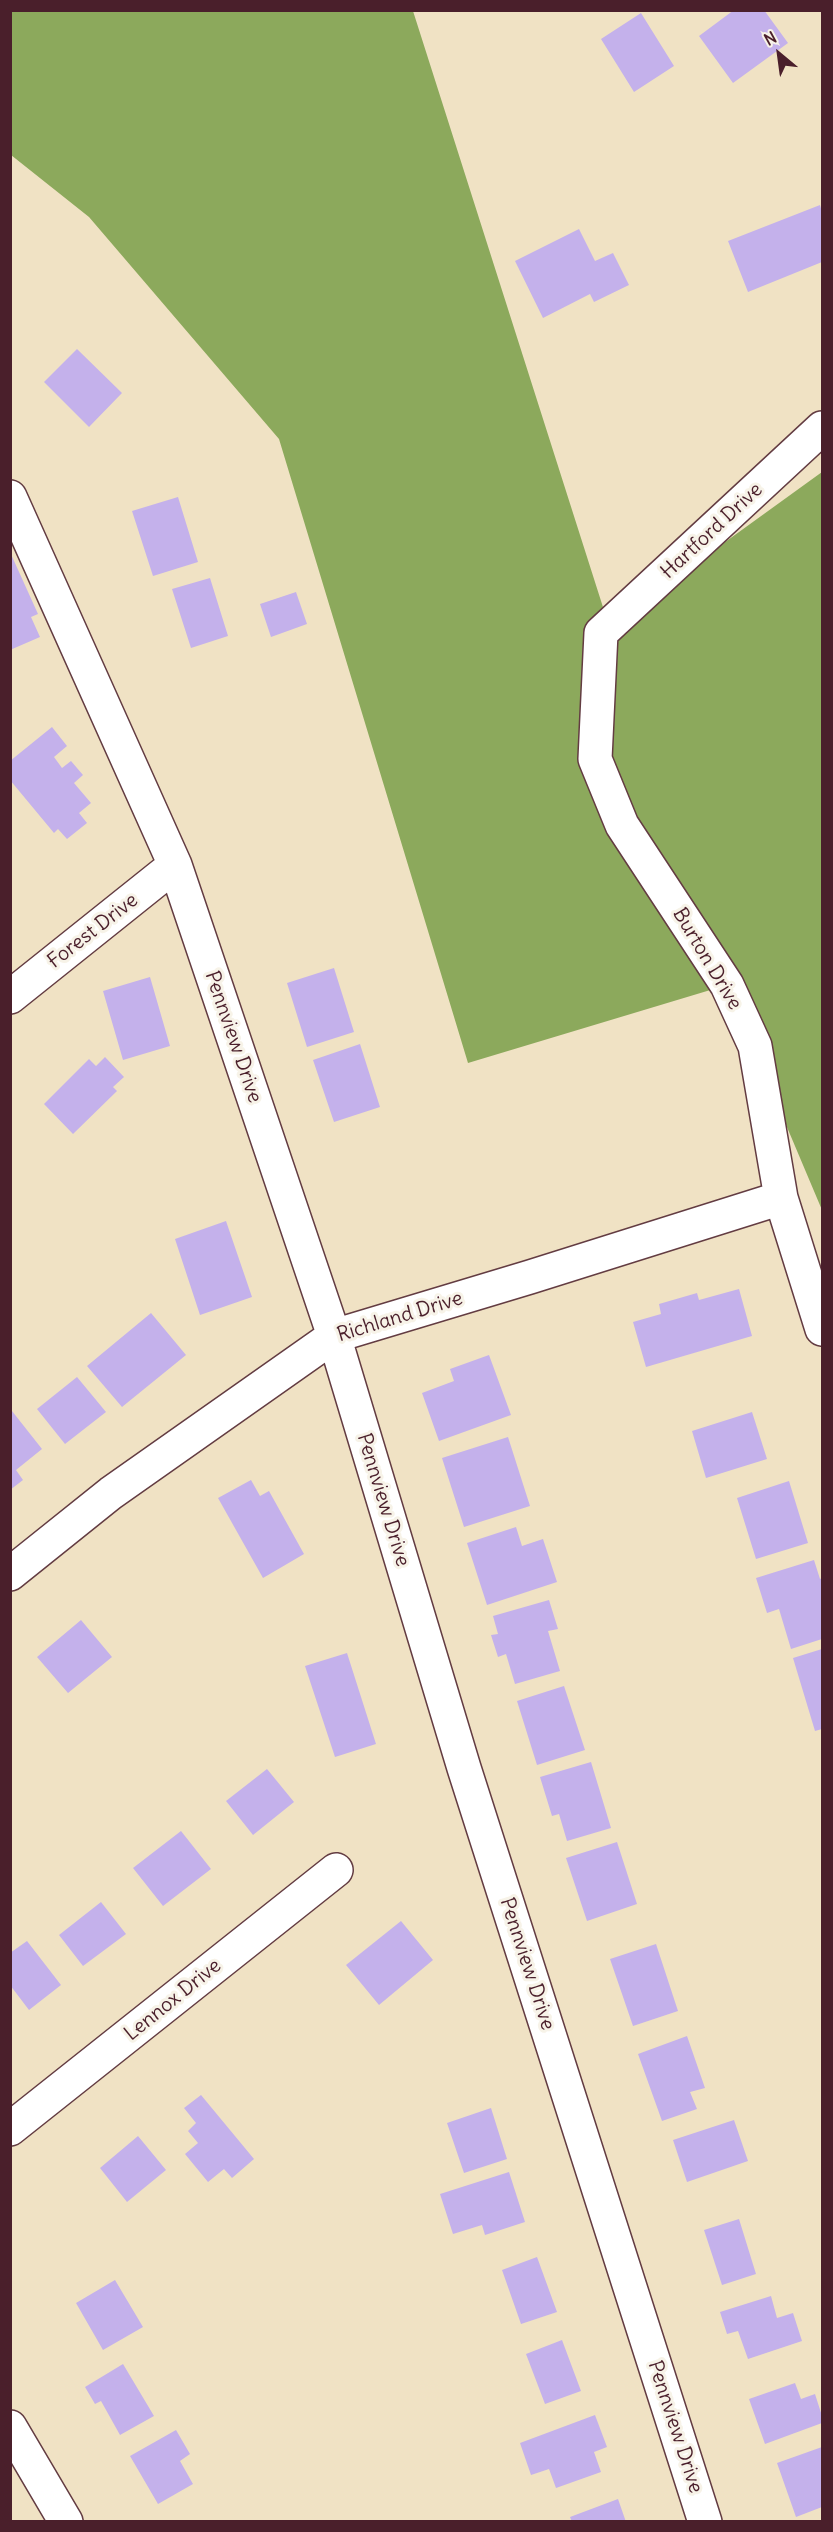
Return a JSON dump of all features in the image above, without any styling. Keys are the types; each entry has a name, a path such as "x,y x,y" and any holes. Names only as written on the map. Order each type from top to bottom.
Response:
{"street":[{"name":"Hartford Drive","path":"601,633 822,428"},
{"name":"Pennview Drive","path":"10,497 176,865 334,1336 464,1768 705,2522"},
{"name":"Burton Drive","path":"601,633 595,759 622,825 727,985 755,1046 781,1198 822,1329"},
{"name":"Forest Drive","path":"10,996 176,865"},
{"name":"Richland Drive","path":"10,1574 111,1493 334,1336 781,1198"},
{"name":"Lennox Drive","path":"10,2130 336,1870"},
{"path":"10,2427 66,2522"}],"green space":[{"path":"10,11 413,11 609,626 822,472 822,1210 727,985 468,1063 279,439 89,217 11,155"}],"building":[{"path":"734,10 764,10 788,43 733,83 699,36"},
{"path":"641,13 674,66 634,92 601,39"},
{"path":"820,205 822,262 748,292 728,241"},
{"path":"579,229 595,261 613,253 629,285 594,302 590,294 543,318 515,261"},
{"path":"77,349 122,393 89,427 44,382"},
{"path":"178,497 198,562 153,576 132,511"},
{"path":"10,552 38,614 31,617 40,637 10,650"},
{"path":"210,578 228,636 191,648 172,589"},
{"path":"296,592 307,624 271,637 260,604"},
{"path":"52,727 67,746 54,757 62,768 71,761 83,775 74,783 91,803 79,813 87,823 67,839 58,829 54,833 10,780 10,761"},
{"path":"334,968 354,1032 307,1047 287,983"},
{"path":"150,977 170,1046 123,1060 103,991"},
{"path":"360,1044 380,1107 334,1122 313,1060"},
{"path":"105,1057 124,1077 113,1087 117,1091 73,1134 44,1104 89,1059 96,1066"},
{"path":"226,1221 252,1297 200,1315 175,1239"},
{"path":"739,1289 752,1336 646,1367 633,1322 661,1314 659,1304 697,1293 699,1300"},
{"path":"151,1313 186,1355 122,1407 87,1366"},
{"path":"489,1355 511,1415 439,1441 422,1393 454,1381 450,1369"},
{"path":"77,1377 106,1412 65,1444 37,1409"},
{"path":"12,1411 42,1449 16,1470 23,1480 10,1490 10,1412"},
{"path":"752,1412 767,1459 706,1478 692,1431"},
{"path":"508,1437 530,1506 464,1527 442,1458"},
{"path":"251,1480 260,1496 269,1491 304,1554 263,1578 218,1498"},
{"path":"789,1481 808,1543 756,1559 737,1498"},
{"path":"516,1527 522,1546 543,1539 557,1582 487,1605 467,1543"},
{"path":"814,1560 820,1579 822,1578 822,1639 791,1649 779,1609 767,1613 756,1578"},
{"path":"549,1600 558,1629 548,1631 560,1671 515,1684 506,1654 498,1657 491,1635 498,1634 493,1616"},
{"path":"81,1620 112,1657 68,1693 37,1657"},
{"path":"822,1649 822,1729 815,1731 793,1658"},
{"path":"347,1653 376,1744 335,1757 305,1666"},
{"path":"564,1686 585,1750 537,1765 517,1701"},
{"path":"591,1762 611,1828 567,1841 559,1814 552,1816 540,1777"},
{"path":"267,1769 294,1802 253,1835 226,1801"},
{"path":"181,1831 211,1869 163,1906 133,1868"},
{"path":"617,1842 637,1904 587,1921 566,1858"},
{"path":"101,1902 126,1934 83,1966 59,1935"},
{"path":"401,1921 433,1960 379,2005 346,1965"},
{"path":"27,1941 61,1985 29,2010 10,1985 10,1953"},
{"path":"656,1944 678,2011 633,2026 610,1959"},
{"path":"687,2036 705,2088 690,2092 697,2109 662,2121 638,2054"},
{"path":"201,2095 254,2159 232,2178 224,2169 208,2182 185,2154 198,2143 188,2131 196,2123 184,2108"},
{"path":"491,2108 507,2159 464,2173 447,2123"},
{"path":"734,2120 748,2161 687,2182 673,2140"},
{"path":"138,2136 166,2170 127,2202 100,2168"},
{"path":"509,2172 525,2222 485,2235 482,2225 453,2234 440,2194"},
{"path":"739,2219 756,2274 722,2285 704,2230"},
{"path":"537,2257 557,2312 521,2324 502,2270"},
{"path":"115,2280 143,2327 103,2350 76,2303"},
{"path":"771,2296 777,2318 793,2313 802,2341 748,2359 738,2331 727,2334 720,2312"},
{"path":"562,2340 581,2391 545,2404 526,2354"},
{"path":"123,2364 154,2416 120,2435 101,2401 95,2404 85,2387"},
{"path":"795,2383 801,2399 815,2394 822,2423 765,2444 749,2399"},
{"path":"595,2415 607,2447 594,2452 601,2472 556,2488 549,2469 531,2475 520,2443"},
{"path":"176,2430 190,2454 180,2461 193,2484 158,2504 130,2456"},
{"path":"822,2447 822,2507 796,2517 777,2463"},
{"path":"618,2499 626,2522 572,2522 570,2517"}]}
